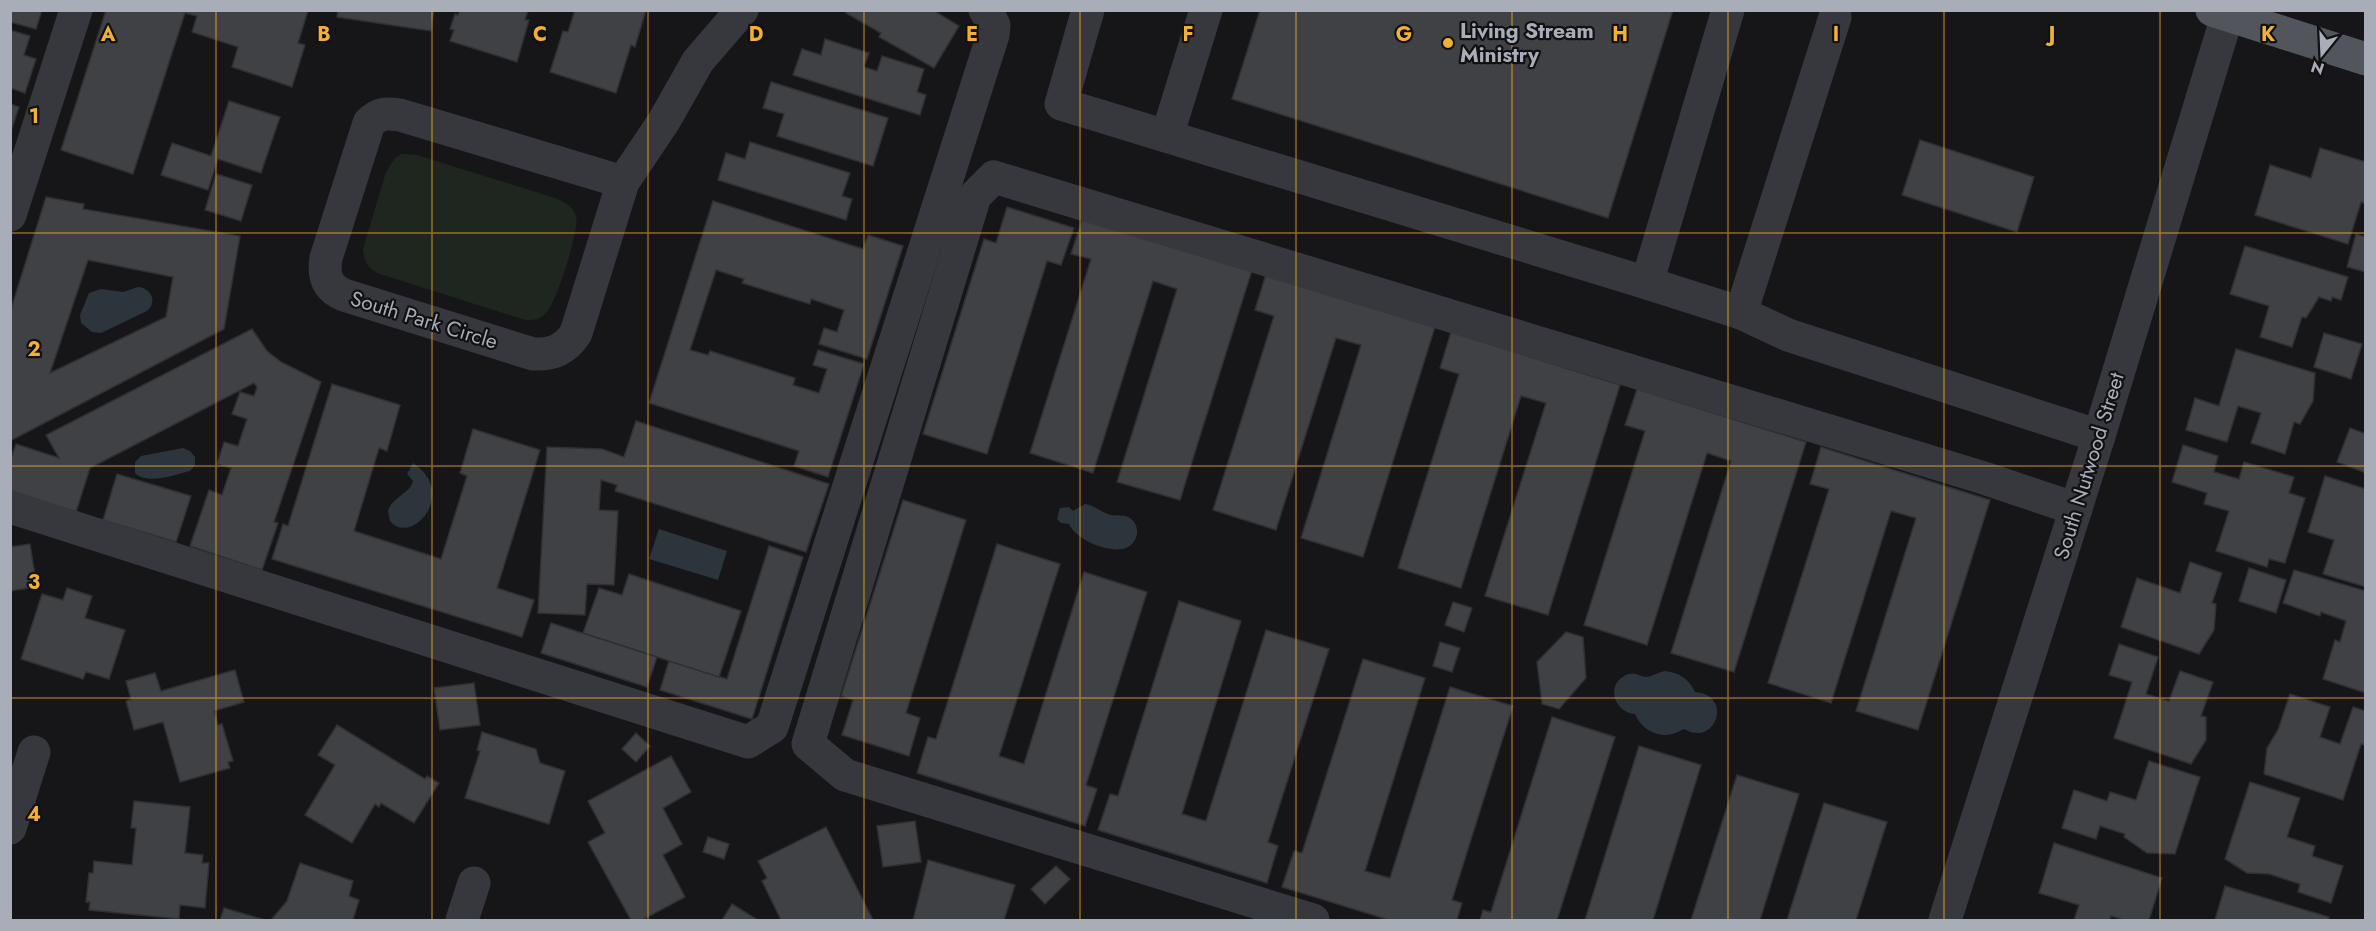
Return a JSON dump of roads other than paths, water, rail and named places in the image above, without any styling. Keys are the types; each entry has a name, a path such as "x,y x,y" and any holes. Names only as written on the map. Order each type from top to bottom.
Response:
{"main road":[{"path":"2223,12 2366,59"}],"street":[{"path":"10,215 76,10"},
{"name":"South Park Circle","path":"623,182 400,115 383,113 375,116 369,123 326,258 325,277 329,286 344,296 533,354 562,350 570,344 576,333 623,182 664,122 698,61 742,10"},
{"path":"10,507 748,742 772,727 993,35 994,25 985,10"},
{"path":"1088,10 1060,104 1741,313 1788,335 2099,436"},
{"path":"1167,136 1206,10"},
{"path":"1647,283 1728,10"},
{"name":"South Nutwood Street","path":"1945,921 2099,436 2223,12"},
{"path":"1741,313 1835,17"},
{"path":"1313,921 845,775 808,744 975,196 994,177 1984,478 2076,509"},
{"path":"10,828 34,752"},
{"path":"462,921 474,883"}],"place":[{"name":"Living Stream Ministry","path":"1448,43"}]}
